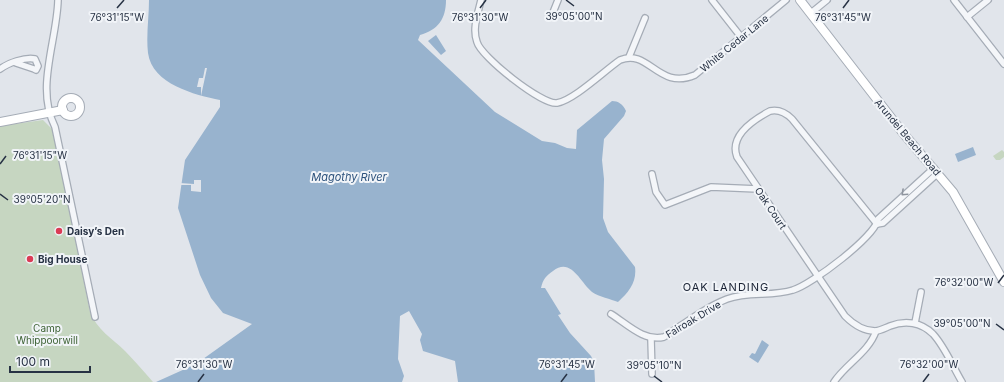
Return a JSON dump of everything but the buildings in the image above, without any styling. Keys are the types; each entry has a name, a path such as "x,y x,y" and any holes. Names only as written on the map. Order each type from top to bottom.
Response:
{"street":[{"path":"58,0 47,83 49,113 56,127 95,317"},
{"path":"481,0 475,31 478,46 494,64 546,101 555,103 565,100 620,60 629,57 645,18"},
{"path":"552,15 558,0"},
{"path":"712,0 741,37"},
{"name":"White Cedar Lane","path":"629,57 638,59 667,77 684,79 695,75 786,0"},
{"name":"Arundel Beach Road","path":"800,0 903,133 936,171 960,202 1004,282"},
{"path":"810,13 827,0"},
{"path":"954,0 1004,64"},
{"path":"967,17 988,0"},
{"path":"0,68 16,63"},
{"path":"0,122 63,110"},
{"name":"Oak Court","path":"876,331 864,329 851,322 818,278 737,157 735,152 735,142 740,134 765,114 774,110 779,110 792,119 877,224"},
{"name":"Fairoak Drive","path":"611,314 651,339 664,337 714,305 726,300 751,294 792,291 803,287 818,278 860,243 877,224 883,223 936,171"},
{"path":"652,174 656,192 664,205 711,187 758,189"},
{"path":"915,323 922,292"},
{"path":"834,382 870,344 876,331 898,323 915,323 927,329 939,342 962,382"},
{"path":"651,339 652,374"}],"green space":[{"name":"Camp Whippoorwill","path":"43,120 54,131 90,312 101,329 125,351 153,382 0,382 0,126"},
{"path":"1002,150 1004,152 1004,157 1000,160 996,160 993,156"}],"water":[{"name":"Magothy River","path":"149,0 446,0 446,7 440,23 432,30 420,35 418,40 495,112 542,141 576,149 577,130 612,101 618,102 622,105 626,111 624,116 604,139 602,160 604,179 603,218 608,232 635,267 635,277 633,282 626,294 618,302 595,294 575,272 565,267 559,267 548,274 541,288 545,288 561,314 558,315 570,333 591,356 594,362 595,382 458,382 455,361 423,351 420,340 422,334 409,311 400,316 398,359 404,376 402,382 156,382 196,364 252,324 223,313 211,298 200,275 178,208 185,160 220,107 220,100 187,91 166,80 157,73 151,64 147,47"},
{"path":"436,35 446,51 441,55 428,41"},
{"path":"973,147 976,155 958,162 955,154"},
{"path":"762,340 769,345 758,363 749,357 752,353 755,354"}],"pier":[{"path":"205,68 207,68 201,96 201,87 197,87 199,78 203,78"},
{"path":"194,180 201,180 201,192 191,191 191,185 180,185 180,183 194,184"}],"place":[{"name":"Daisy’s Den","path":"59,231"},
{"name":"Big House","path":"30,259"}],"district":[{"name":"OAK LANDING","path":"726,287"}]}
